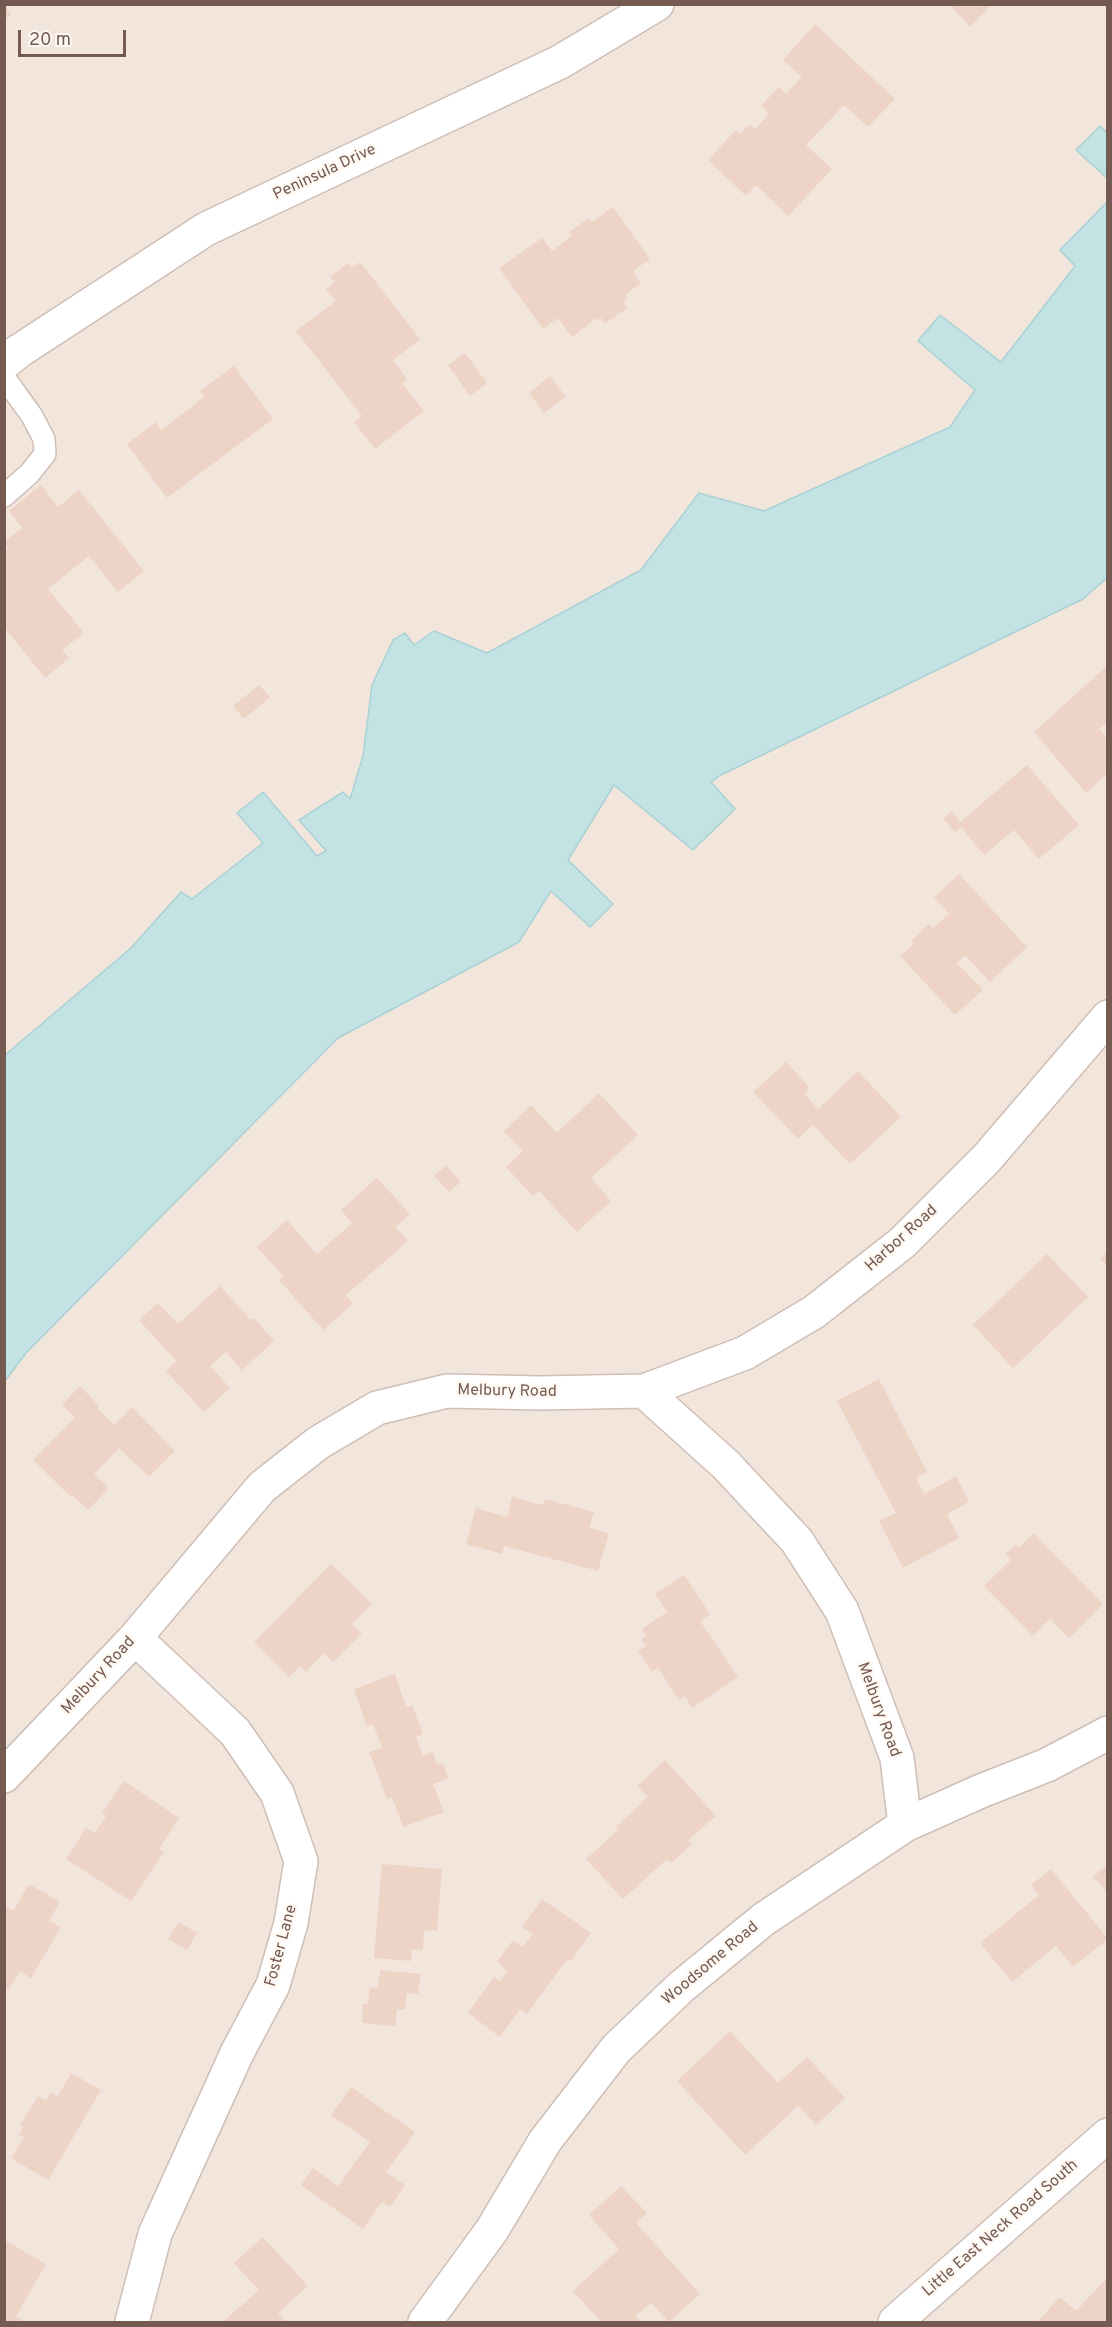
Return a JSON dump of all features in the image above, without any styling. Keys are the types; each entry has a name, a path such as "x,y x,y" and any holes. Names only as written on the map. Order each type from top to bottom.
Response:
{"street":[{"name":"Peninsula Drive","path":"4,363 18,351 206,229 560,62 657,4"},
{"name":"Harbor Road","path":"644,1391 745,1353 814,1312 902,1243 987,1158 1107,1017"},
{"name":"Melbury Road","path":"4,1776 135,1638 262,1487 318,1443 377,1408 447,1392 540,1394 644,1391 726,1465 797,1541 842,1611 897,1758 905,1825"},
{"name":"Foster Lane","path":"132,2322 155,2234 237,2054 273,1985 291,1923 301,1861 277,1793 235,1732 135,1638"},
{"name":"Woodsome Road","path":"425,2322 492,2230 545,2140 616,2049 681,1987 764,1919 905,1825 1047,1765 1107,1733"},
{"name":"Little East Neck Road South","path":"895,2322 1104,2144"}],"lane":[{"path":"4,377 32,417 44,440 45,454 28,474 4,496"}],"shaded area":[{"path":"5,5 1107,5 1107,2322 5,2322"}],"water":[{"path":"1100,126 1107,133 1107,178 1076,150"},
{"path":"1107,202 1107,578 1083,599 721,775 711,782 735,809 693,850 614,785 568,860 613,904 590,927 551,891 519,942 338,1038 26,1353 5,1381 5,1055 131,948 181,892 192,899 263,843 237,813 263,792 317,856 326,851 299,820 343,792 350,799 363,756 372,685 393,640 405,633 414,645 434,631 487,653 641,570 699,493 764,511 950,427 975,390 918,341 940,315 1001,362 1075,266 1060,250"}],"building":[{"path":"4,4 11,15 4,19"},
{"path":"949,4 993,4 970,27"},
{"path":"815,24 895,99 868,127 844,105 806,145 832,169 788,216 756,185 746,196 708,160 736,130 740,134 750,124 755,129 769,114 761,106 779,87 786,94 802,77 783,60"},
{"path":"613,207 650,259 633,271 641,283 625,295 628,299 623,302 627,308 605,324 601,318 598,320 597,318 572,337 558,318 543,329 499,268 542,238 552,251 572,236 569,232 589,218 592,222"},
{"path":"360,262 420,339 393,360 407,379 402,383 424,411 375,449 354,422 362,416 296,331 336,301 326,289 335,282 330,277 348,263 352,268"},
{"path":"465,353 487,383 470,396 448,365"},
{"path":"234,366 273,419 167,498 127,444 156,422 161,430 204,397 200,391"},
{"path":"550,376 566,397 544,413 529,393"},
{"path":"41,485 58,507 79,490 144,571 118,592 89,556 48,589 84,633 62,650 69,658 45,678 5,628 5,551 8,548 4,542 22,528 9,511"},
{"path":"1108,665 1108,721 1099,729 1108,739 1108,773 1086,793 1034,732"},
{"path":"259,685 270,697 244,719 233,706"},
{"path":"1027,765 1079,825 1039,859 1014,830 984,855 961,827 955,832 943,819 952,811 960,822"},
{"path":"959,874 1027,947 990,982 965,955 957,963 983,990 955,1015 900,956 914,944 911,941 929,924 933,928 949,914 934,897"},
{"path":"786,1062 810,1088 804,1094 818,1109 858,1071 901,1117 850,1164 813,1125 798,1139 753,1092"},
{"path":"599,1093 638,1135 591,1178 611,1201 577,1232 539,1191 533,1196 506,1167 523,1151 504,1131 531,1105 557,1133"},
{"path":"446,1166 461,1182 449,1192 434,1176"},
{"path":"377,1178 410,1214 395,1227 408,1241 346,1295 353,1304 323,1330 279,1280 283,1276 257,1247 287,1220 317,1254 352,1223 341,1210"},
{"path":"1108,1251 1108,1266 1100,1259"},
{"path":"1047,1254 1088,1297 1013,1368 973,1325"},
{"path":"220,1286 251,1320 254,1318 274,1341 242,1370 226,1352 210,1366 230,1388 204,1412 166,1371 176,1361 139,1320 158,1303 178,1324"},
{"path":"879,1379 927,1472 916,1478 924,1494 956,1476 969,1502 947,1514 959,1538 903,1568 879,1521 896,1513 837,1401"},
{"path":"80,1386 114,1425 132,1407 175,1451 149,1477 119,1448 94,1474 109,1488 88,1510 72,1495 71,1497 33,1460 75,1418 62,1405"},
{"path":"512,1497 543,1505 545,1499 594,1512 589,1528 609,1533 598,1571 504,1546 502,1554 466,1544 476,1508 507,1517"},
{"path":"1033,1533 1103,1604 1069,1638 1050,1619 1033,1636 984,1586 1011,1560 1005,1554 1016,1544 1019,1548"},
{"path":"331,1564 372,1604 352,1624 362,1633 333,1662 324,1653 306,1672 300,1666 289,1677 254,1642"},
{"path":"684,1575 710,1614 700,1621 738,1677 692,1708 685,1696 679,1700 658,1668 652,1672 638,1651 646,1646 641,1640 646,1636 642,1629 667,1612 655,1594"},
{"path":"395,1674 406,1707 412,1705 423,1734 416,1737 423,1756 433,1752 437,1764 443,1763 448,1778 433,1784 444,1812 403,1827 392,1797 387,1799 369,1752 382,1748 373,1724 367,1727 354,1689"},
{"path":"665,1760 716,1816 688,1840 692,1844 671,1863 667,1859 623,1899 586,1859 618,1830 616,1827 648,1797 637,1786"},
{"path":"124,1781 179,1818 159,1849 164,1852 131,1901 66,1859 86,1828 95,1833 106,1816 102,1813"},
{"path":"382,1864 442,1869 437,1931 424,1930 423,1950 412,1949 411,1961 374,1958"},
{"path":"1108,1864 1108,1893 1093,1877"},
{"path":"1051,1869 1108,1939 1073,1967 1056,1946 1012,1982 980,1943 1039,1895 1031,1885"},
{"path":"29,1884 60,1902 49,1921 61,1927 31,1978 20,1971 9,1989 4,1986 4,1910 7,1907 13,1911"},
{"path":"542,1899 591,1933 571,1961 567,1959 527,2014 520,2009 500,2037 468,2013 494,1977 500,1981 508,1971 497,1962 513,1940 523,1947 533,1934 522,1927"},
{"path":"179,1922 197,1933 187,1950 168,1939"},
{"path":"380,1970 421,1974 418,1994 407,1993 405,2010 397,2009 395,2026 362,2023 363,2004 368,2004 370,1987 378,1988"},
{"path":"730,2031 778,2083 807,2057 845,2098 816,2125 798,2106 745,2155 677,2081"},
{"path":"71,2073 101,2090 48,2180 11,2158 24,2137 19,2135 23,2127 20,2126 38,2096 46,2101 51,2092 58,2096"},
{"path":"351,2087 415,2132 386,2172 405,2185 390,2207 382,2202 363,2229 301,2185 313,2168 338,2186 370,2142 331,2115"},
{"path":"621,2186 647,2213 636,2223 700,2294 669,2322 651,2303 635,2316 641,2322 601,2322 573,2291 619,2249 589,2215"},
{"path":"263,2237 308,2286 278,2313 287,2322 223,2322 259,2290 234,2263"},
{"path":"4,2240 46,2264 16,2316 22,2320 21,2322 4,2322"},
{"path":"1108,2277 1108,2322 1037,2322 1060,2297 1076,2311"}]}
